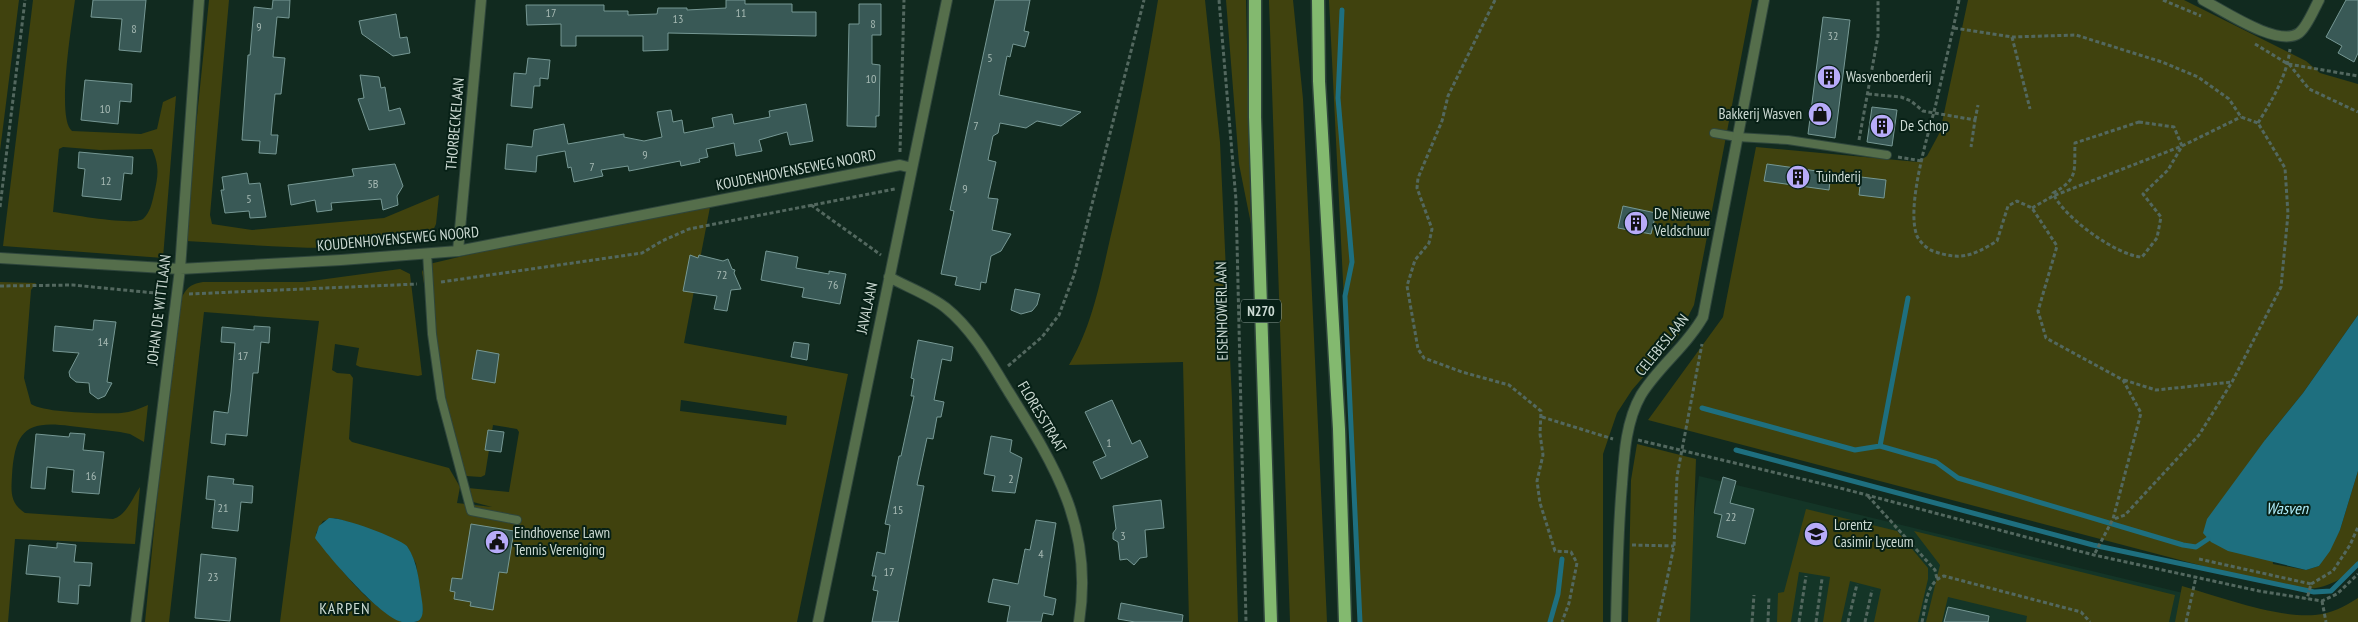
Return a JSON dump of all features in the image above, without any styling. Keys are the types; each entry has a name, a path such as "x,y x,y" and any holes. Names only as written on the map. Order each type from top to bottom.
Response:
{"main road":[{"name":"N270","path":"1255,0 1256,127 1271,622"},
{"path":"1318,0 1319,81 1339,429 1345,622"}],"street":[{"name":"JOHAN DE WITTLAAN","path":"136,622 180,269 199,0"},
{"name":"THORBECKELAAN","path":"458,251 481,0"},
{"name":"JAVALAAN","path":"818,622 947,0"},
{"name":"CELEBESLAAN","path":"1616,622 1617,545 1626,443 1640,397 1652,379 1684,347 1703,318 1764,0"},
{"path":"2203,0 2268,35 2291,36 2300,32 2319,0"},
{"name":"KOUDENHOVENSEWEG NOORD","path":"0,258 180,269 458,251 900,165 912,168"},
{"name":"FLORESSTRAAT","path":"889,277 945,308 973,337 1048,454 1064,488 1078,537 1083,577 1079,622"}],"lane":[{"path":"1714,133 1737,137 1788,140 1887,155"},
{"path":"428,253 432,334 441,398 471,511 517,520"}],"path":[{"path":"0,207 25,0"},
{"path":"900,165 904,0"},
{"path":"998,374 1042,337 1059,315 1074,275 1144,0"},
{"name":"EISENHOWERLAAN","path":"1219,0 1236,200 1246,622"},
{"path":"1495,0 1448,96 1442,121 1418,178 1418,188 1432,229 1429,243 1415,260 1407,286 1418,349 1424,358 1462,372 1509,385 1541,411 1540,434 1543,454 1537,481 1540,504 1556,551 1571,552 1577,563 1569,603 1562,622"},
{"path":"1857,150 1878,36 1878,0"},
{"path":"1959,0 1922,161 1914,220 1917,237 1929,249 1952,257 1978,252 1997,241 2008,206 2017,201 2032,208 2057,246 2038,311 2046,338 2124,380 2156,390 2232,382"},
{"path":"1954,28 2012,37 2076,35 2162,62 2198,77 2229,99 2241,116 2258,123 2285,168 2288,214 2281,287 2232,382 2199,435 2125,515 2113,520"},
{"path":"2012,37 2030,109"},
{"path":"2258,123 2274,96 2288,64 2309,89 2358,112"},
{"path":"1868,94 1901,97 1911,100 1923,111 1975,120"},
{"path":"1971,147 1978,105"},
{"path":"2032,208 2053,196 2182,146 2241,116"},
{"path":"2053,196 2052,193 2068,185 2074,173 2075,143 2139,122 2174,127 2182,146"},
{"path":"2053,196 2095,237 2133,257 2142,257 2157,238 2161,217 2143,194 2168,170 2182,146"},
{"path":"1887,155 1922,161"},
{"path":"810,205 892,262"},
{"path":"1658,622 1674,546 1677,476 1702,345 1703,318"},
{"path":"2094,554 2113,520 2141,413 2124,380"},
{"path":"1542,418 1626,443 1637,440 1682,450 2094,554 2259,592 2322,601 2337,594 2358,574"},
{"path":"1866,495 1935,570 1937,579"},
{"path":"2307,599 2310,586 2332,571 2350,545 2358,527"},
{"path":"1617,545 1674,546"},
{"path":"2199,559 2310,586"},
{"path":"1799,622 1806,576"},
{"path":"1922,622 1930,587 1937,579 1944,576 2082,612 2090,622"},
{"path":"2186,622 2196,577"},
{"path":"1816,622 1822,579"},
{"path":"1848,622 1857,584"},
{"path":"1865,622 1872,590"},
{"path":"1752,622 1754,594"},
{"path":"1768,622 1769,597"},
{"path":"2322,601 2326,622"}],"shaded area":[{"path":"0,0 19,0 0,151"},
{"path":"33,0 75,0 65,90 67,123 72,131 141,134 157,129 163,102 176,96 163,258 3,246","holes":["63,147 100,150 152,149 157,166 157,177 150,208 143,219 137,221 114,220 53,212 59,149"]},
{"path":"209,0 229,0 210,215 212,224 252,230 384,218 439,195 436,224 430,237 400,243 339,248 278,247 186,241 186,223"},
{"path":"1158,0 1205,0 1220,142 1232,400 1238,622 1189,622 1183,362 1069,365 1084,335 1099,288 1130,150"},
{"path":"1226,0 1246,0 1251,224 1239,164"},
{"path":"1269,0 1293,0 1303,99 1327,622 1290,622"},
{"path":"1329,0 1752,0 1694,305 1677,338 1632,390 1617,413 1603,454 1603,622 1360,622"},
{"path":"1968,0 2184,0 2306,61 2320,73 2358,84 2358,315 2303,393 2265,440 2273,564 2306,570 2319,566 2340,530 2358,471 2358,564 2343,577 2319,588 2290,589 1648,420 1723,317 1756,147 1918,162 1927,156 1940,132"},
{"path":"710,207 684,343 848,374 797,622 417,622 423,612 416,564 407,546 335,518 323,521 316,533 324,546 364,595 402,622 280,622 319,321 204,312 169,622 145,622 167,398 180,301 188,288 203,282 304,282 400,269 410,274 422,375 418,376 360,367 356,365 359,348 335,344 332,370 337,373 350,374 353,378 349,439 352,442 449,468 460,487 457,503 492,507 473,502 468,488 509,492 519,432 517,429 493,425 485,475 481,477 466,476 445,403 422,272 425,265 518,243","holes":["681,400 787,416 786,425 680,411"]},
{"path":"0,282 36,283 31,290 24,378 31,404 60,411 101,413 125,413 148,405 144,442 130,434 120,432 55,425 33,427 20,439 14,460 12,497 16,505 25,513 113,519 122,514 129,506 140,487 135,544 15,539 8,622 0,622"},
{"path":"1637,444 1696,459 1690,622 1628,622 1631,480"},
{"name":"Lorentz Casimir Lyceum","path":"1699,476 2183,593 2176,622 1681,622"},
{"path":"1806,509 1897,531 1928,568 1928,579 1918,622 1874,622 1881,589 1850,581 1841,622 1823,622 1830,577 1799,572 1791,622 1777,622 1778,593 1784,592"},
{"path":"1914,531 2175,595 2169,622 2026,622 2027,616 1948,597 1942,622 1926,622 1940,565"},
{"path":"2182,586 2248,606 2300,615 2327,613 2343,607 2358,598 2358,622 2175,622"}],"water":[{"name":"Wasven","path":"2358,315 2358,471 2340,530 2330,551 2319,566 2306,570 2228,551 2211,542 2203,533 2207,519 2265,440 2303,393"},
{"path":"329,518 369,528 407,546 414,559 419,579 423,607 422,617 418,621 402,622 393,618 368,598 343,572 315,538 319,526"}],"building":[{"path":"93,0 146,0 141,52 119,50 122,19 91,17"},
{"path":"273,0 290,0 289,18 277,17 273,57 285,58 281,94 275,94 271,135 278,135 276,154 259,153 260,141 242,140 248,55 250,55 254,7 272,9"},
{"path":"726,0 745,0 745,4 792,4 792,12 816,12 816,36 668,33 668,50 643,51 643,36 576,36 576,46 561,46 561,24 527,25 526,5 604,5 604,11 628,11 628,15 657,14 658,8 687,8 687,10 726,8"},
{"path":"995,0 1030,0 1024,31 1029,32 1025,47 1013,44 1010,57 1007,56 999,95 1081,112 1061,126 1037,121 1026,128 1000,123 998,133 993,136 988,160 996,162 988,198 998,199 992,230 1011,234 1001,251 991,256 986,283 981,282 980,290 955,285 957,277 941,274 954,211 950,210"},
{"path":"2346,0 2358,0 2358,53 2354,62 2338,53 2342,46 2326,37"},
{"path":"859,4 881,4 881,35 872,35 872,64 880,65 879,116 876,116 876,127 847,126 849,24 859,24"},
{"path":"396,14 400,38 407,37 410,53 393,56 362,34 359,21"},
{"name":"Wasvenboerderij","path":"1823,17 1850,20 1835,138 1808,134"},
{"path":"528,58 550,60 548,79 540,78 540,86 534,86 532,108 511,106 514,73 526,74"},
{"path":"360,75 379,77 381,88 385,87 389,111 400,108 405,124 369,130 358,99 364,98"},
{"path":"85,80 132,84 131,102 120,101 118,124 81,120"},
{"path":"806,104 813,141 790,145 787,132 759,140 762,151 736,156 734,143 706,149 708,157 699,159 700,162 681,166 680,161 629,171 628,166 601,170 603,176 574,182 571,167 568,168 565,151 537,156 536,172 505,169 507,144 532,147 534,130 564,124 568,144 624,134 624,137 644,141 662,137 657,112 671,110 673,122 682,120 684,133 714,127 712,118 732,114 734,124 770,117 769,111"},
{"name":"De Schop","path":"1872,107 1897,110 1892,146 1867,142"},
{"path":"79,152 133,157 132,174 124,173 121,200 82,196 85,169 78,168"},
{"path":"395,164 403,186 397,196 398,205 383,210 381,199 331,203 332,210 317,212 315,200 291,205 288,185 354,176 352,169"},
{"name":"Tuinderij","path":"1767,164 1831,173 1829,190 1764,181"},
{"path":"247,173 249,184 260,183 266,217 250,218 249,211 225,213 221,190 224,190 222,177"},
{"path":"1861,177 1886,180 1884,198 1859,195"},
{"name":"De Nieuwe Veldschuur","path":"1623,206 1656,213 1651,234 1618,228"},
{"path":"766,251 798,257 796,268 829,274 829,271 846,274 840,304 802,297 804,288 761,280"},
{"path":"690,255 698,258 699,255 723,261 728,259 732,269 735,270 734,273 741,289 731,290 727,311 714,309 717,296 683,291"},
{"path":"1015,289 1040,294 1037,305 1032,311 1021,314 1011,310"},
{"path":"94,320 116,322 107,382 112,383 105,396 98,399 90,393 89,383 76,382 70,377 69,372 79,353 53,351 55,326 93,330"},
{"path":"254,326 270,327 269,343 261,342 258,373 253,373 247,436 226,434 225,445 211,443 214,411 228,413 231,392 235,343 221,342 222,327 254,330"},
{"path":"918,340 953,347 951,361 942,359 934,400 944,402 941,417 937,417 933,439 927,438 917,485 924,486 898,622 872,622 878,591 873,590 876,576 872,576 877,552 885,554 890,525 885,524 914,396 911,396 914,379 911,378"},
{"path":"794,342 809,344 807,360 791,357"},
{"path":"477,350 499,354 495,383 472,379"},
{"path":"1112,400 1132,444 1140,440 1148,457 1101,479 1093,462 1106,456 1085,412"},
{"path":"488,430 504,432 501,452 485,450"},
{"path":"70,433 85,434 83,450 104,452 99,494 72,492 74,470 47,467 45,489 31,488 36,434 69,437"},
{"path":"991,436 1012,440 1010,452 1022,458 1015,493 992,491 995,476 984,474"},
{"path":"208,476 234,479 233,484 253,486 252,503 241,502 238,531 212,528 215,500 206,499"},
{"path":"1723,477 1736,481 1730,503 1754,509 1745,544 1717,537 1722,515 1714,513"},
{"path":"1161,500 1164,528 1145,530 1147,557 1140,558 1134,565 1127,559 1120,560 1118,542 1113,539 1113,533 1116,529 1113,506"},
{"path":"1036,520 1056,523 1044,596 1056,599 1053,615 1043,613 1041,622 1007,622 1010,606 988,602 993,579 1018,584 1025,549 1030,550"},
{"path":"471,524 514,531 507,573 499,572 493,610 470,606 471,602 454,599 455,592 450,591 452,578 462,579"},
{"path":"57,543 76,545 74,562 92,563 90,586 79,585 78,604 58,602 60,577 26,574 29,545 57,548"},
{"path":"201,554 236,558 230,621 195,618"},
{"path":"1121,603 1183,615 1182,622 1135,622 1118,619"},
{"path":"1948,607 1989,616 1988,622 1944,622"}],"waterway":[{"path":"1342,10 1338,98 1352,262 1345,296 1360,622"},
{"path":"1880,446 1908,298"},
{"path":"1702,408 1855,450 1880,446 1936,462 1958,478 2183,545 2196,547 2208,539"},
{"path":"1736,450 2093,545 2314,592 2331,591 2358,564"},
{"path":"1550,622 1558,594 1562,559"}],"place":[{"name":"Wasvenboerderij","path":"1829,77"},
{"name":"Bakkerij Wasven","path":"1820,114"},
{"name":"De Schop","path":"1882,126"},
{"name":"Tuinderij","path":"1798,177"},
{"name":"De Nieuwe Veldschuur","path":"1636,223"},
{"name":"Lorentz Casimir Lyceum","path":"1816,534"},
{"name":"Eindhovense Lawn Tennis Vereniging","path":"497,542"}],"district":[{"name":"KARPEN","path":"345,608"}]}
